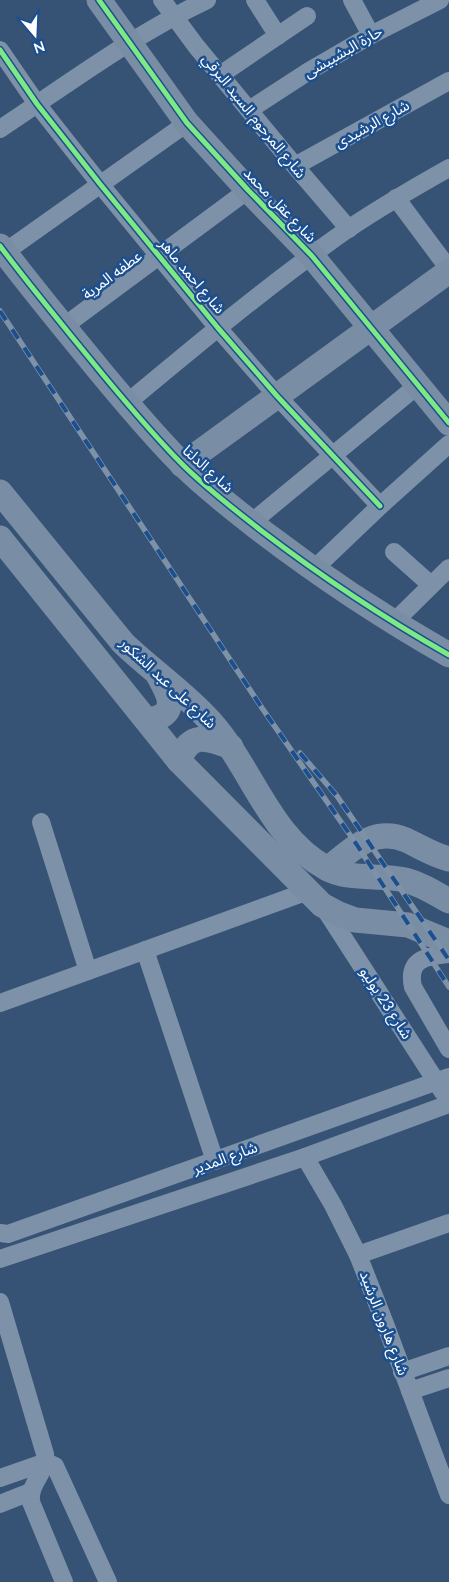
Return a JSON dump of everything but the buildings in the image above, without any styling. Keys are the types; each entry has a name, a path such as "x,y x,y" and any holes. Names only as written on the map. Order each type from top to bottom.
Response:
{"street":[{"name":"شارع عقل محمد","path":"98,0 187,123 312,256 449,423"},
{"name":"شارع المرحوم السيد البرقي","path":"162,0 220,75 349,229"},
{"path":"0,129 128,42 173,16 207,0"},
{"path":"255,0 278,36"},
{"path":"352,0 371,35"},
{"name":"حارة البشبيشى","path":"249,110 309,71 371,35 440,0"},
{"path":"220,75 308,16"},
{"name":"شارع احمد ماهر","path":"0,50 37,104 158,256 277,396 380,506"},
{"name":"شارع الرشيدى","path":"295,166 449,81"},
{"path":"2,249 187,123"},
{"path":"127,403 218,328 312,256 396,198 449,168"},
{"name":"عطفه المرية","path":"63,326 248,190"},
{"path":"182,465 449,270 396,198"},
{"name":"شارع الدلتا","path":"2,249 127,403 182,465 216,495 313,570 393,623 449,655"},
{"path":"251,523 418,385"},
{"path":"313,570 449,444"},
{"name":"شارع على عبد الشكور","path":"0,492 123,643 142,662 189,699 211,722 231,747 274,818 292,842 328,869 343,873 405,880 424,886 449,901"},
{"name":"شارع على عبد الشكور","path":"0,538 179,761 315,898 339,914 355,920 408,925 449,942"},
{"path":"394,552 431,585"},
{"path":"393,623 449,568"},
{"path":"146,719 155,720 163,716 168,708 169,699 156,672"},
{"path":"179,761 182,752 189,744 198,740 208,738 231,747"},
{"path":"40,822 88,971"},
{"path":"328,869 367,839 379,836 404,839 436,856 449,859"},
{"path":"0,1003 145,950 315,898"},
{"name":"شارع 23 يوليو","path":"315,898 443,1080 449,1102"},
{"path":"145,950 215,1161"},
{"name":"شارع 23 يوليو","path":"449,954 429,956 420,960 414,968 411,978 413,987 449,1049"},
{"name":"شارع المدير","path":"0,1233 8,1234 443,1080"},
{"name":"شارع المدير","path":"0,1258 305,1157 449,1102"},
{"name":"شارع هارون الرشيد","path":"305,1157 333,1205 358,1255 402,1372 443,1463 449,1495"},
{"path":"358,1255 449,1223"},
{"path":"0,1302 46,1462 30,1492 34,1511 64,1582"},
{"path":"402,1372 449,1356"},
{"path":"410,1391 449,1378"},
{"path":"0,1478 46,1462 55,1466 108,1582"},
{"path":"0,1504 30,1492"}],"railway":[{"path":"0,311 262,708 357,845 449,987"},
{"path":"300,753 337,796 449,960"}],"cycle path":[{"path":"99,0 187,123 312,256 449,423"},
{"path":"0,50 37,104 218,328 277,396 380,506"},
{"path":"0,246 123,398 162,443 211,491 263,532 331,581 377,612 449,655"}]}
